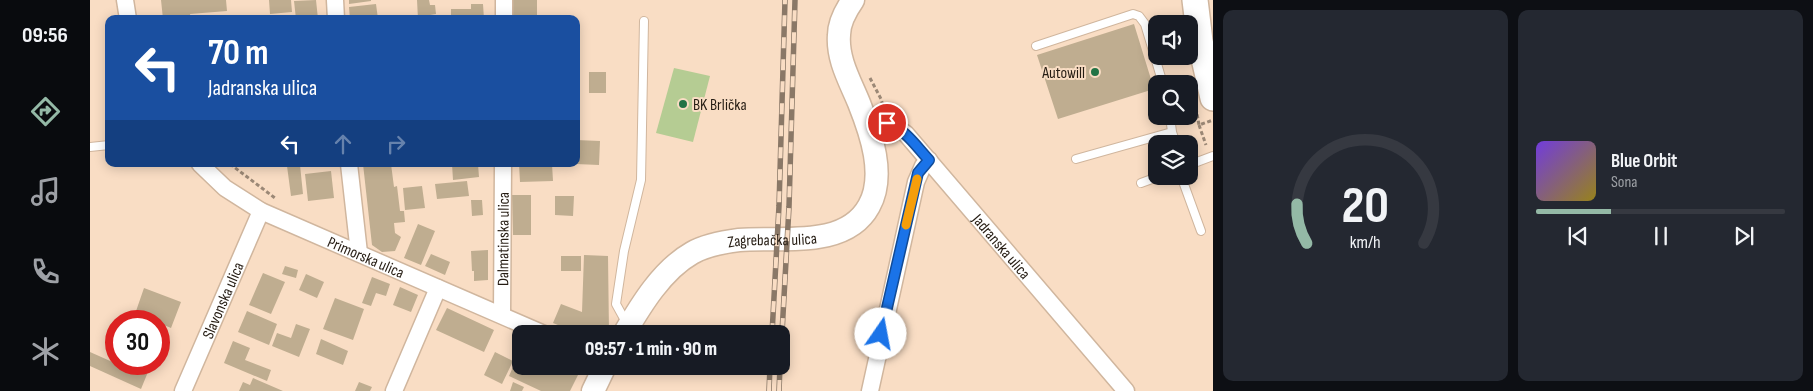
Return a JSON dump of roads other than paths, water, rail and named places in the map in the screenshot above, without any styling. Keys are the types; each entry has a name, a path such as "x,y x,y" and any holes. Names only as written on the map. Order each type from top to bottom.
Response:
{"main road":[{"name":"Zagrebačka ulica","path":"629,325 665,274 692,253 714,245 740,240 830,235 844,230 856,221 869,207 874,193 876,178 877,125 846,75 840,52 839,34 842,19 853,0"},
{"path":"1195,0 1200,41 1213,98"},
{"path":"593,391 601,375"}],"street":[{"path":"125,0 127,15"},
{"path":"334,0 336,15"},
{"path":"504,0 504,15"},
{"name":"Jadranska ulica","path":"877,125 896,126 906,134 1126,391"},
{"path":"870,391 916,182 922,166 929,160"},
{"name":"Primorska ulica","path":"203,167 225,188 261,210 524,325"},
{"path":"349,167 359,253"},
{"name":"Dalmatinska ulica","path":"502,315 503,167"},
{"name":"Slavonska ulica","path":"182,391 261,210"},
{"path":"394,391 438,288"}],"lane":[{"path":"1036,46 1133,14 1139,16 1145,24 1160,75"},
{"path":"624,325 616,304 624,251 641,180 644,21"},
{"path":"1171,125 1173,135"},
{"path":"1076,160 1172,132"},
{"path":"90,147 105,146"},
{"path":"1198,162 1213,156"},
{"path":"1141,183 1148,180"},
{"path":"1184,185 1201,232"}],"railway":[{"path":"772,325 779,206 785,0"},
{"path":"782,325 789,207 795,0"},
{"path":"769,391 770,375"},
{"path":"779,391 780,375"}],"place":[{"name":"Autowill","path":"1095,72"},
{"name":"BK Brlička","path":"683,104"}]}
